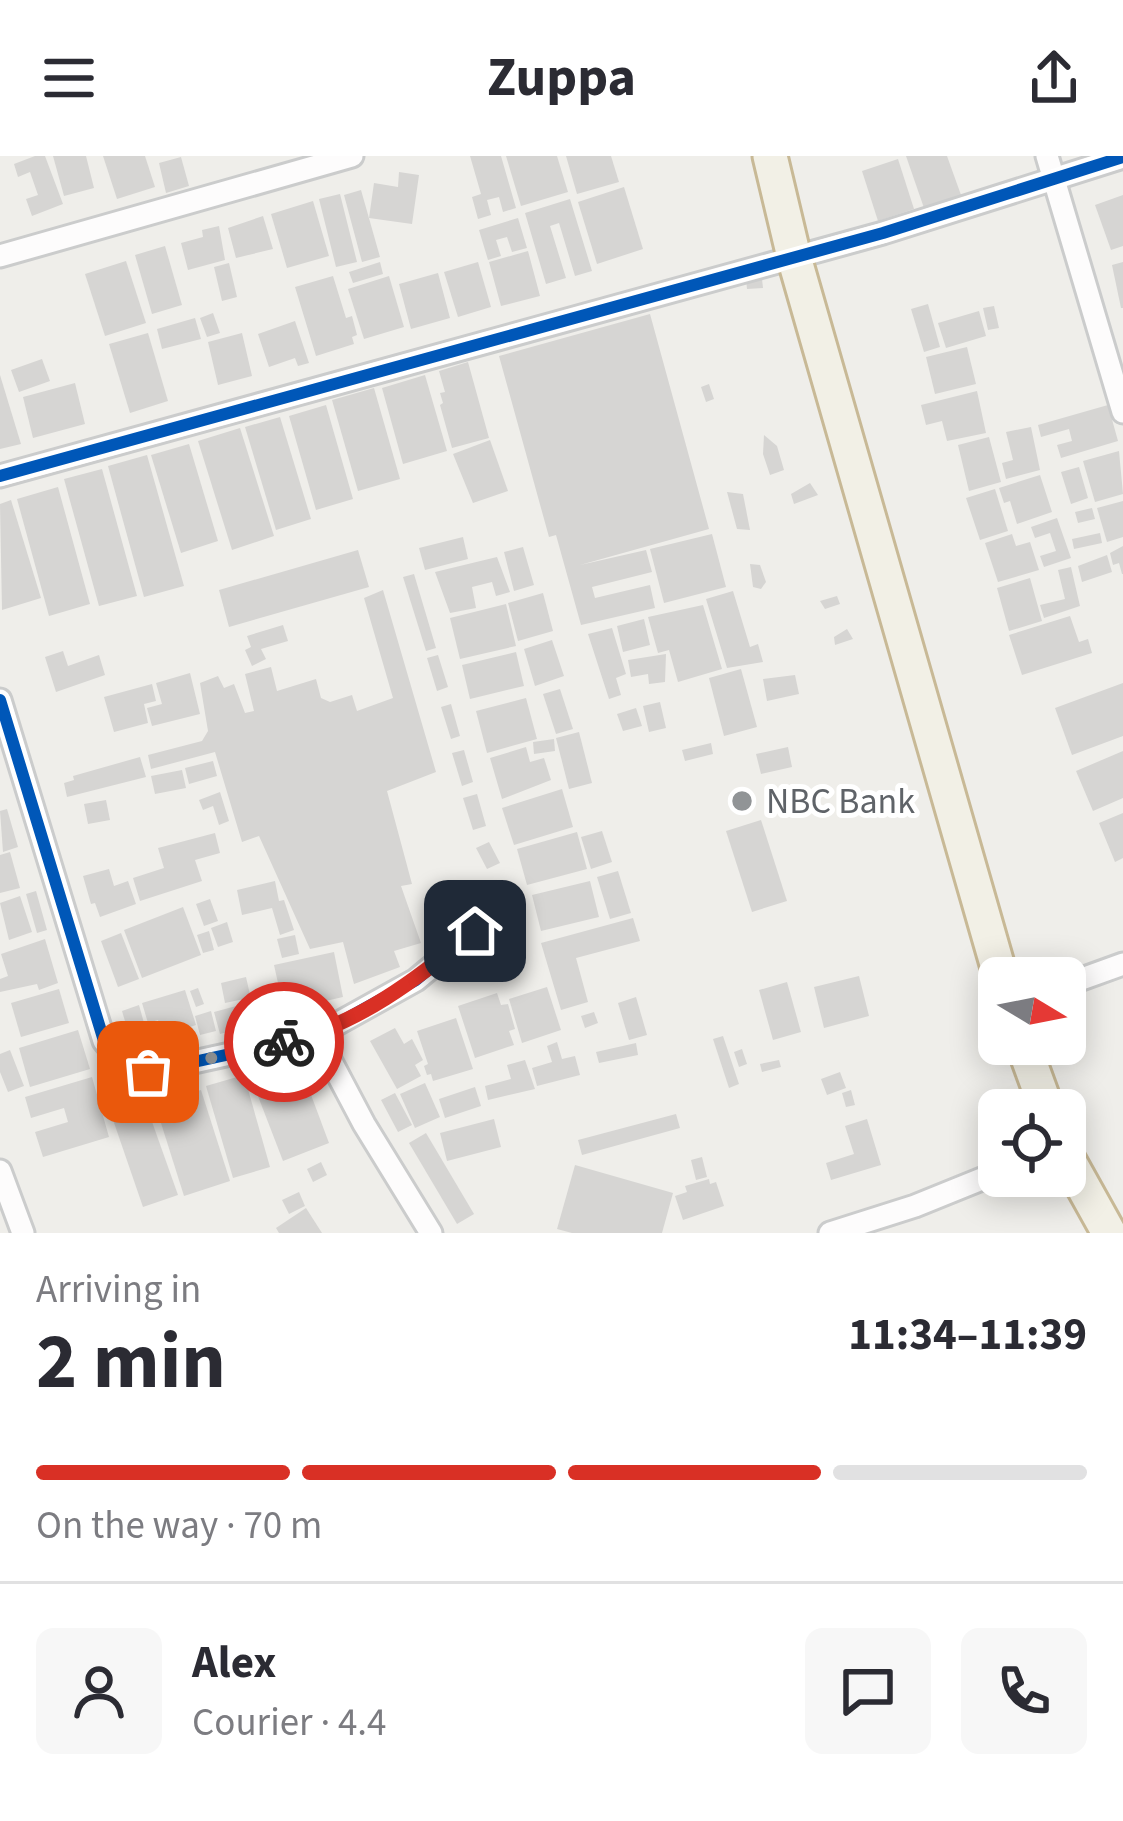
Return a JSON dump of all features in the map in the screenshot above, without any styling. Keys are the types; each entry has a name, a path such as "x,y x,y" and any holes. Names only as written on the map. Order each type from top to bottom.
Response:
{"highway":[{"path":"770,156 794,256 995,957"},
{"path":"1086,1192 1109,1233"}],"street":[{"path":"0,256 352,156"},
{"path":"1047,156 1123,412"},
{"path":"0,476 883,233 1123,157"},
{"path":"0,700 104,1041 120,1061 148,1072 317,1035 416,980 475,931 474,897"},
{"path":"1086,977 1123,964"},
{"path":"317,1035 364,1124 431,1233"},
{"path":"0,1171 23,1233"},
{"path":"830,1233 978,1180"}],"building":[{"path":"45,156 63,204 32,216 26,199 38,195 30,172 18,177 14,164"},
{"path":"53,156 86,156 94,188 64,196"},
{"path":"103,156 145,156 155,187 117,199"},
{"path":"470,156 501,156 516,208 503,212 499,197 487,200 491,215 478,219 472,197 481,194"},
{"path":"506,156 557,156 568,192 521,206"},
{"path":"566,156 611,156 619,182 577,194"},
{"path":"906,156 947,156 961,195 924,208"},
{"path":"181,157 189,186 166,193 159,163"},
{"path":"898,159 914,209 878,221 862,171"},
{"path":"399,172 419,175 412,224 369,218 374,183 398,187"},
{"path":"624,187 643,249 597,264 578,202"},
{"path":"361,190 380,257 362,262 344,195"},
{"path":"340,194 357,262 336,267 319,199"},
{"path":"1123,195 1123,246 1111,250 1095,205"},
{"path":"570,199 592,271 575,276 559,223 550,226 566,278 546,284 525,213"},
{"path":"313,201 329,256 287,268 271,214"},
{"path":"263,216 273,249 236,258 228,228"},
{"path":"518,218 527,248 512,252 507,237 496,240 501,256 488,260 479,230"},
{"path":"219,226 225,260 188,270 181,243"},
{"path":"165,246 182,305 152,314 135,255"},
{"path":"528,251 540,296 501,306 489,262"},
{"path":"126,261 146,323 105,336 85,274"},
{"path":"380,262 383,274 353,283 349,272"},
{"path":"478,262 491,307 458,317 444,272"},
{"path":"1123,262 1123,308 1121,308 1112,265"},
{"path":"229,263 237,297 222,301 214,267"},
{"path":"438,273 450,318 411,329 399,284"},
{"path":"333,276 346,318 352,316 357,335 352,337 354,344 316,356 295,287"},
{"path":"389,276 404,327 364,339 348,289"},
{"path":"746,279 762,279 763,288 747,289"},
{"path":"928,304 940,347 924,352 911,309"},
{"path":"994,306 999,328 988,330 983,308"},
{"path":"979,311 986,336 946,348 938,323"},
{"path":"213,313 220,333 207,337 200,318"},
{"path":"650,314 709,529 580,565 646,550 652,572 592,587 595,598 650,585 655,608 581,625 556,535 549,537 499,356"},
{"path":"195,318 201,339 162,349 157,329"},
{"path":"295,321 309,363 298,366 295,358 269,367 258,334"},
{"path":"148,333 168,401 130,413 109,344"},
{"path":"242,333 252,376 218,385 208,342"},
{"path":"967,347 976,384 935,394 926,357"},
{"path":"42,359 50,381 19,392 11,370"},
{"path":"468,362 489,438 452,448 440,405 440,393 445,392 439,371"},
{"path":"0,375 21,444 0,449"},
{"path":"425,375 447,451 403,464 382,388"},
{"path":"75,383 85,424 33,438 23,397"},
{"path":"709,384 714,399 706,402 701,387"},
{"path":"374,388 400,479 358,491 332,400"},
{"path":"977,391 986,433 947,441 942,421 926,425 921,405"},
{"path":"326,405 353,499 316,510 289,416"},
{"path":"1108,405 1118,441 1061,458 1057,445 1072,441 1069,429 1041,437 1038,425"},
{"path":"280,417 311,519 276,530 245,427"},
{"path":"1031,427 1040,470 1006,479 1002,463 1013,460 1006,432"},
{"path":"240,428 274,536 232,550 198,441"},
{"path":"764,435 777,446 784,470 770,475 763,454"},
{"path":"989,437 1001,482 969,491 958,445"},
{"path":"490,440 508,491 473,503 453,454"},
{"path":"189,444 218,541 181,553 151,455"},
{"path":"1119,451 1123,494 1095,502 1083,461"},
{"path":"147,455 184,586 144,597 108,466"},
{"path":"1079,467 1088,498 1071,504 1061,472"},
{"path":"102,469 137,596 99,606 64,479"},
{"path":"1040,475 1052,512 1017,524 1010,501 1004,503 999,488"},
{"path":"810,483 818,495 794,504 791,494"},
{"path":"58,487 90,604 49,616 17,499"},
{"path":"995,489 1008,531 980,540 966,498"},
{"path":"727,492 743,494 750,530 737,529"},
{"path":"11,500 41,598 2,610 0,504"},
{"path":"1123,501 1123,537 1107,542 1097,508"},
{"path":"1092,508 1095,519 1078,523 1075,512"},
{"path":"1057,518 1071,558 1044,567 1040,556 1056,551 1050,533 1035,538 1031,527"},
{"path":"1100,533 1102,543 1074,549 1072,539"},
{"path":"712,534 726,587 664,603 650,549"},
{"path":"1012,534 1016,546 1030,542 1039,570 998,582 985,543"},
{"path":"463,537 468,559 425,570 419,548"},
{"path":"1123,546 1123,574 1122,574 1110,553"},
{"path":"523,547 534,585 514,591 504,552"},
{"path":"358,550 369,587 229,627 219,590"},
{"path":"1107,555 1112,572 1082,582 1078,566"},
{"path":"497,557 510,592 496,596 492,582 472,587 476,608 450,613 435,572"},
{"path":"750,564 760,565 766,582 761,589 753,587"},
{"path":"1071,567 1080,606 1044,618 1040,605 1065,599 1058,570"},
{"path":"414,574 436,648 426,651 403,577"},
{"path":"1030,578 1042,621 1009,631 997,588"},
{"path":"383,590 436,772 387,791 412,884 401,886 421,943 394,951 400,967 354,984 343,942 310,949 259,836 242,842 215,752 151,769 148,755 202,741 208,731 200,683 218,676 224,688 234,684 245,713 254,711 245,674 271,667 277,691 316,679 321,698 330,702 352,695 357,711 393,698 364,598"},
{"path":"733,591 750,647 758,644 763,662 727,668 706,599"},
{"path":"543,593 553,631 518,641 508,603"},
{"path":"837,596 840,604 825,609 820,601"},
{"path":"506,604 516,646 460,659 450,618"},
{"path":"703,605 722,669 678,682 669,650 658,653 648,617"},
{"path":"1070,616 1079,642 1088,639 1092,653 1022,675 1009,635"},
{"path":"644,619 650,645 623,652 617,626"},
{"path":"283,625 288,641 261,649 266,659 252,666 245,650 251,647 247,636"},
{"path":"612,628 626,674 616,678 621,695 609,699 588,634"},
{"path":"847,629 853,639 835,645 834,637"},
{"path":"552,640 564,676 535,686 524,649"},
{"path":"63,651 68,666 99,655 105,675 56,692 45,657"},
{"path":"516,652 524,686 470,699 462,665"},
{"path":"666,654 665,682 649,684 648,674 631,677 628,660"},
{"path":"438,655 448,687 437,691 427,658"},
{"path":"741,669 757,727 724,736 709,678"},
{"path":"190,673 200,714 152,726 147,708 162,704 156,683"},
{"path":"795,675 799,694 767,701 763,679"},
{"path":"1123,683 1123,736 1072,755 1055,708"},
{"path":"152,684 156,701 144,704 148,723 114,732 104,697"},
{"path":"560,689 573,729 556,734 543,694"},
{"path":"526,698 537,739 487,753 476,711"},
{"path":"660,702 666,728 649,732 643,706"},
{"path":"451,704 460,736 451,739 441,707"},
{"path":"636,708 642,726 623,731 617,714"},
{"path":"579,732 592,783 569,789 556,738"},
{"path":"554,739 555,751 534,754 533,742"},
{"path":"711,743 713,754 685,761 682,750"},
{"path":"526,747 530,762 544,758 551,780 502,799 490,758"},
{"path":"788,747 792,767 761,774 756,754"},
{"path":"464,750 473,782 462,786 452,753"},
{"path":"1123,751 1123,798 1093,811 1076,771"},
{"path":"140,757 146,777 67,797 64,783 74,780 73,776"},
{"path":"213,761 217,776 189,784 185,768"},
{"path":"182,770 186,788 155,794 151,776"},
{"path":"562,789 573,827 514,845 502,808"},
{"path":"220,792 229,821 219,825 213,806 203,810 199,800"},
{"path":"477,794 486,826 473,830 463,798"},
{"path":"106,800 110,820 88,824 84,804"},
{"path":"7,809 18,847 3,852 0,811"},
{"path":"1123,813 1123,858 1115,862 1099,823"},
{"path":"761,820 787,901 752,912 726,831"},
{"path":"602,831 612,862 591,869 581,837"},
{"path":"577,832 587,869 527,885 517,849"},
{"path":"215,833 220,853 195,860 202,881 140,901 133,878 164,868 158,848"},
{"path":"489,842 500,863 487,869 476,848"},
{"path":"10,852 20,888 0,893 0,855"},
{"path":"109,869 114,886 128,881 136,904 100,917 83,876"},
{"path":"618,871 631,913 610,919 597,877"},
{"path":"275,881 294,930 280,935 272,908 242,915 237,890"},
{"path":"590,881 599,917 541,931 532,895"},
{"path":"36,891 47,930 37,933 26,894"},
{"path":"20,896 32,932 9,940 0,903"},
{"path":"210,899 218,921 204,926 196,904"},
{"path":"183,907 201,955 142,978 124,930"},
{"path":"633,918 640,941 576,958 588,1002 561,1010 541,943"},
{"path":"227,922 233,942 218,947 211,928"},
{"path":"209,931 214,950 203,953 197,935"},
{"path":"121,933 139,979 118,987 101,941"},
{"path":"295,935 299,954 282,958 277,939"},
{"path":"45,939 58,983 39,990 37,984 0,992 0,979 8,976 1,954"},
{"path":"334,952 343,997 277,1012 274,965"},
{"path":"859,976 869,1016 824,1028 814,987"},
{"path":"246,977 251,999 267,995 272,1015 249,1021 244,999 225,1003 221,983"},
{"path":"787,982 801,1032 773,1040 759,990"},
{"path":"547,987 561,1030 522,1043 509,999"},
{"path":"198,988 204,1004 196,1007 190,991"},
{"path":"59,989 69,1023 21,1037 11,1003"},
{"path":"185,990 196,1025 163,1036 158,1020 148,1023 142,1003"},
{"path":"497,993 501,1005 508,1004 514,1045 475,1058 458,1006"},
{"path":"636,997 647,1035 629,1040 618,1003"},
{"path":"139,1005 144,1023 127,1028 122,1011"},
{"path":"240,1005 246,1027 220,1034 214,1012"},
{"path":"211,1011 216,1031 200,1035 195,1016"},
{"path":"594,1012 598,1023 585,1028 581,1016"},
{"path":"456,1018 473,1069 433,1081 424,1066 428,1064 417,1031"},
{"path":"395,1028 404,1044 412,1039 423,1060 415,1065 421,1076 397,1089 370,1041"},
{"path":"78,1030 90,1069 30,1087 19,1048"},
{"path":"723,1036 739,1084 729,1088 713,1039"},
{"path":"557,1042 562,1059 575,1056 580,1075 537,1086 532,1068 552,1062 547,1046"},
{"path":"636,1043 638,1055 599,1063 596,1052"},
{"path":"742,1049 747,1064 739,1067 734,1052"},
{"path":"10,1050 24,1086 8,1092 0,1072 0,1054"},
{"path":"298,1060 329,1143 283,1161 251,1078"},
{"path":"525,1060 535,1089 488,1100 485,1086 511,1079 507,1065"},
{"path":"779,1060 781,1067 762,1072 760,1064"},
{"path":"840,1072 846,1088 827,1095 821,1079"},
{"path":"244,1075 270,1167 233,1178 206,1086"},
{"path":"92,1077 109,1137 43,1157 35,1132 68,1122 64,1108 31,1118 25,1097"},
{"path":"425,1083 440,1117 415,1128 400,1094"},
{"path":"475,1087 481,1106 445,1118 439,1099"},
{"path":"201,1090 230,1181 184,1196 155,1104"},
{"path":"851,1090 855,1105 846,1107 842,1093"},
{"path":"395,1093 412,1125 398,1132 381,1100"},
{"path":"145,1102 178,1195 143,1207 111,1114"},
{"path":"676,1114 680,1128 582,1155 578,1140"},
{"path":"494,1119 501,1147 447,1161 440,1133"},
{"path":"867,1119 881,1165 831,1180 826,1163 854,1154 845,1126"},
{"path":"426,1133 474,1214 457,1224 409,1143"},
{"path":"702,1157 707,1177 696,1180 691,1160"},
{"path":"321,1162 327,1175 313,1182 307,1169"},
{"path":"575,1165 673,1193 662,1233 557,1229"},
{"path":"709,1179 710,1184 716,1182 724,1206 683,1220 675,1196 687,1192 685,1186"},
{"path":"299,1192 305,1206 289,1214 282,1200"},
{"path":"306,1208 322,1233 279,1233 276,1228"}],"cycle path":[{"path":"0,476 883,233 1123,157"},
{"path":"0,700 104,1041 120,1061 148,1072 317,1035 416,980 475,931 474,897"}],"way so far":[{"path":"148,1072 284,1042"}],"place":[{"name":"NBC Bank","path":"742,801"}],"route":[{"path":"284,1042 317,1035 416,980 475,931"}]}
